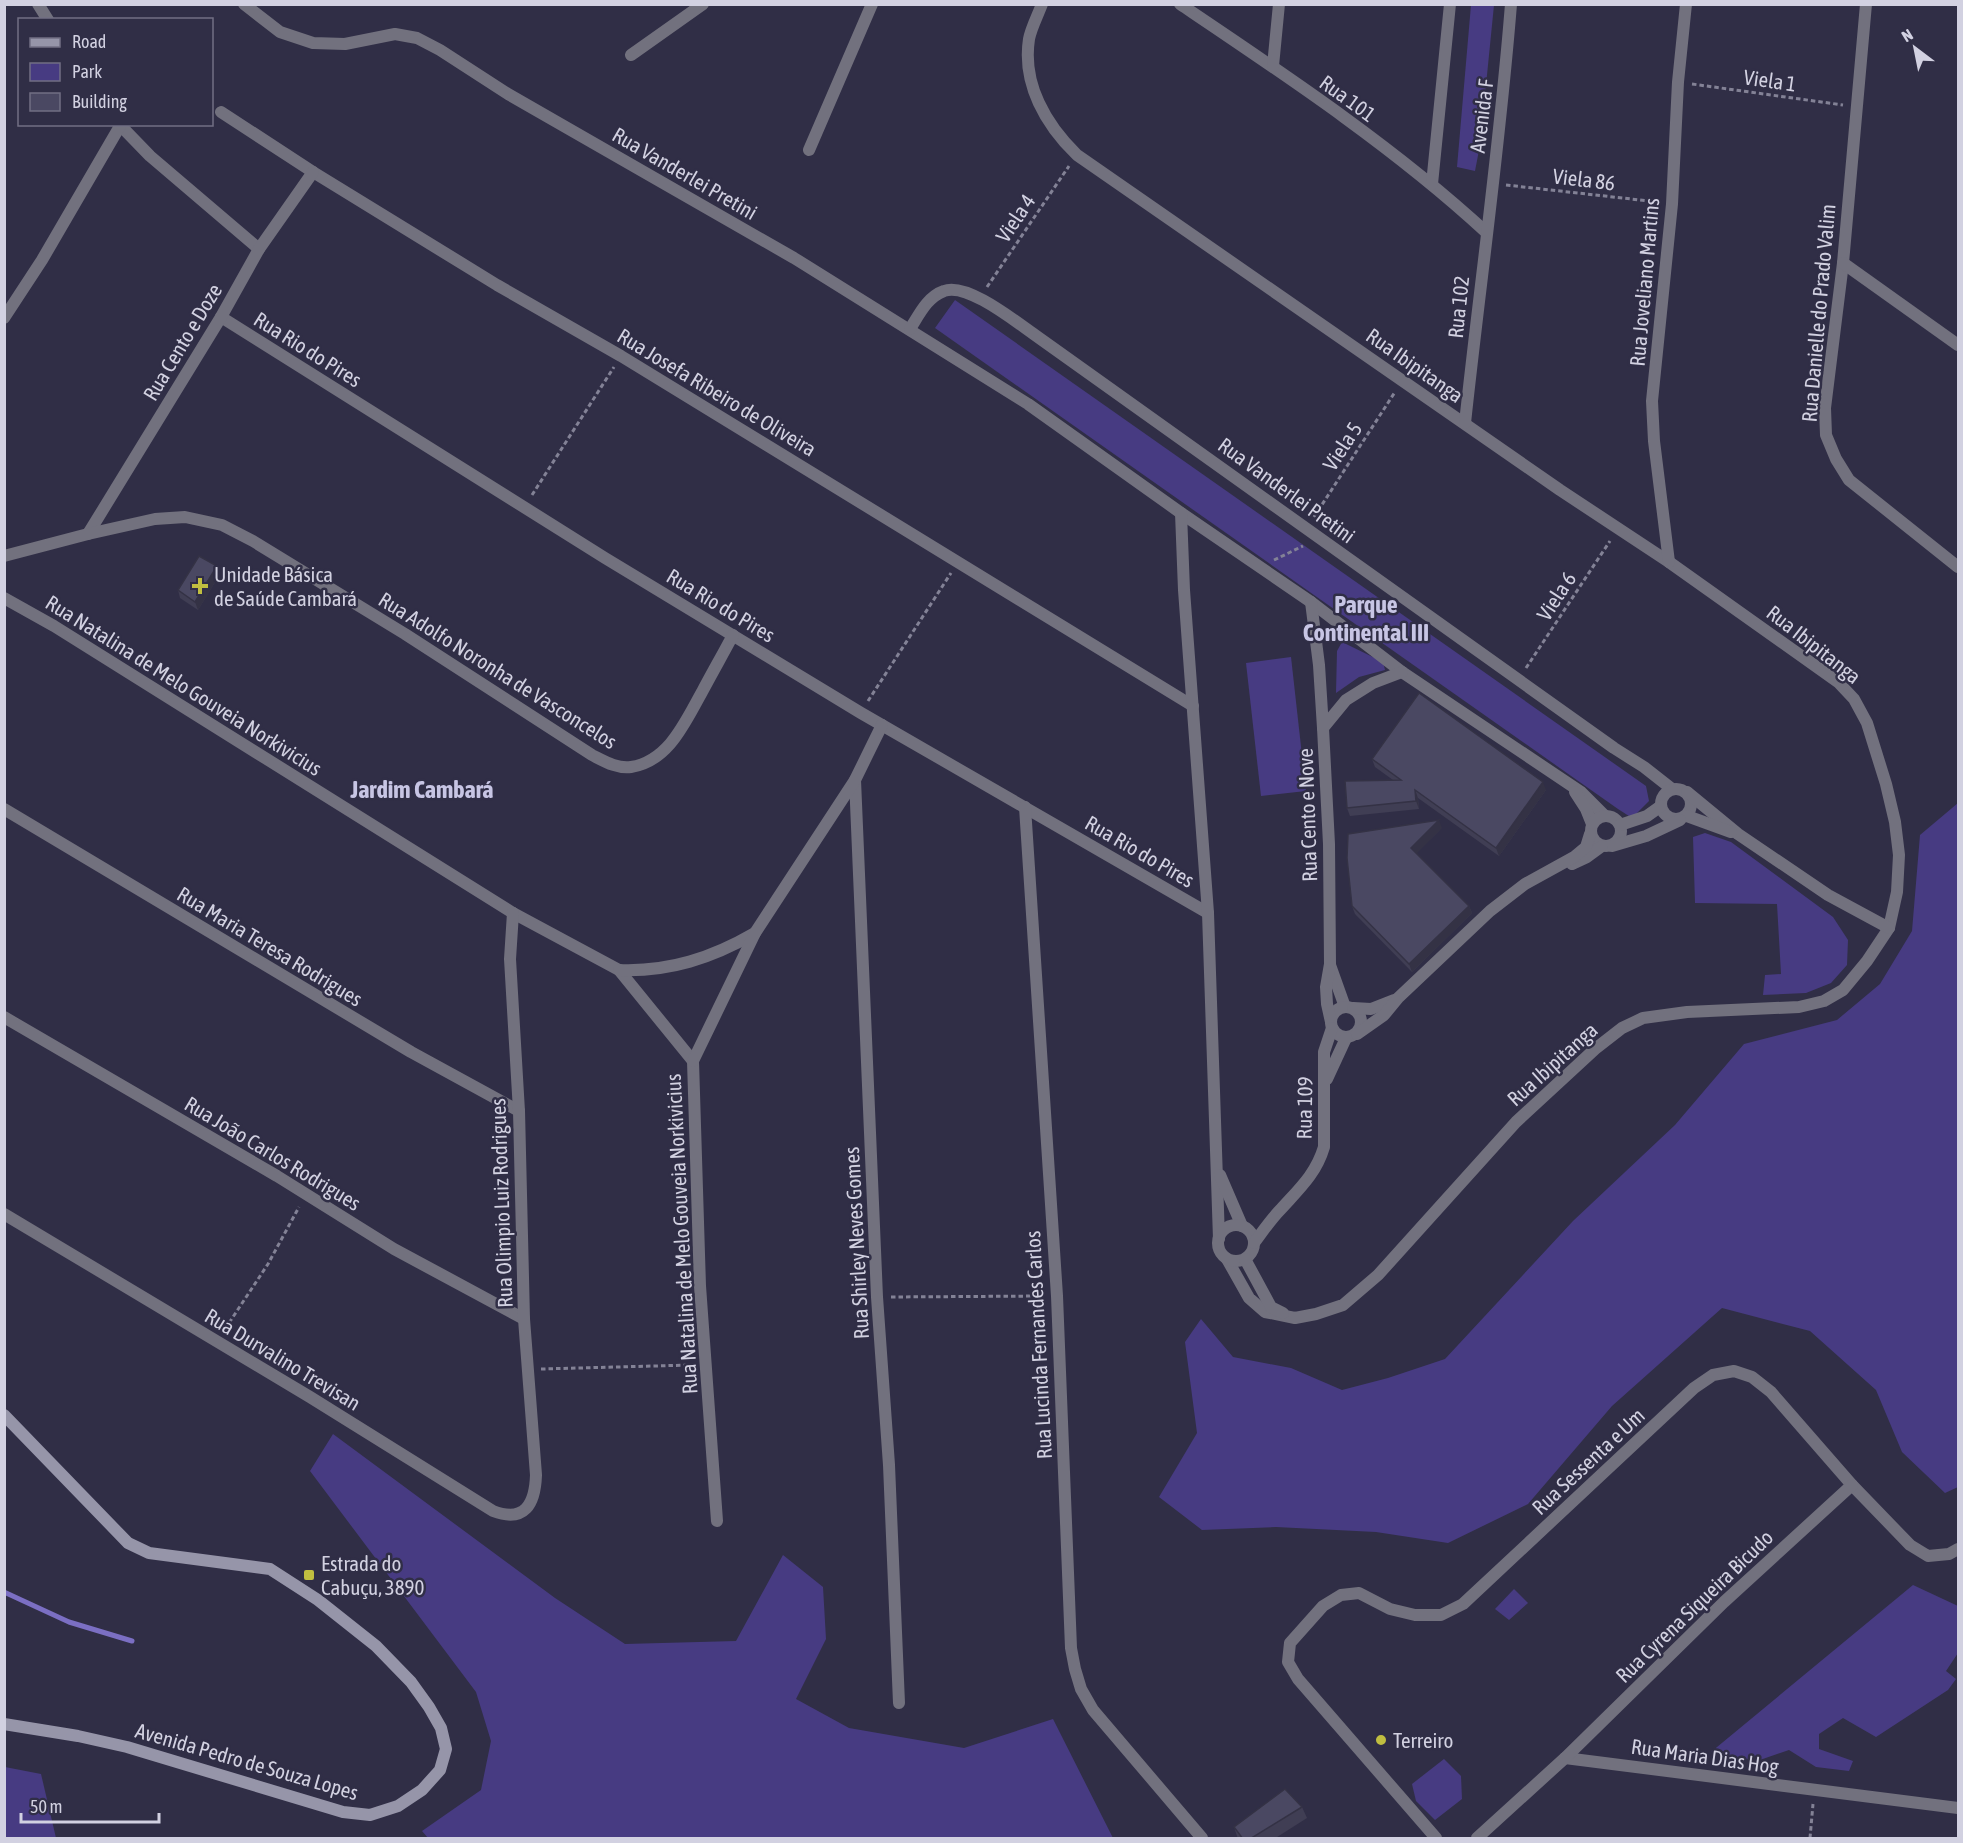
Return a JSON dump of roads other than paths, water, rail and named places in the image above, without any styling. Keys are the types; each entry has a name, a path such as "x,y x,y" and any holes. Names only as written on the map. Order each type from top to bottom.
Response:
{"main road":[{"name":"Avenida Pedro de Souza Lopes","path":"4,1415 128,1543 149,1553 270,1569 318,1600 376,1646 411,1682 441,1728 446,1749 440,1770 422,1790 398,1806 370,1815 343,1812 127,1747 78,1736 4,1724"}],"street":[{"path":"38,4 47,18"},
{"name":"Rua Vanderlei Pretini","path":"244,4 280,32 313,43 345,44 395,34 417,38 440,50 508,94 794,258 1028,404 1311,602 1402,672 1581,792 1604,815"},
{"path":"631,55 703,4"},
{"path":"808,150 872,4"},
{"name":"Rua Ibipitanga","path":"1042,4 1029,38 1028,65 1034,91 1043,113 1060,139 1077,155 1669,562 1838,682 1854,699 1867,723 1895,822 1899,855 1897,892 1889,928 1867,961 1843,990 1824,1001 1798,1007 1687,1012 1644,1018 1622,1028 1595,1049 1516,1122 1378,1275 1343,1305 1295,1318 1264,1312 1250,1298 1227,1259"},
{"name":"Rua 101","path":"1180,4 1273,66 1432,184 1486,231"},
{"path":"1273,66 1279,4"},
{"name":"Avenida F","path":"1432,184 1450,4"},
{"name":"Avenida F","path":"1486,231 1503,101 1512,4"},
{"name":"Rua Joveliano Martins","path":"1669,562 1654,441 1652,401 1672,204 1678,82 1686,4"},
{"name":"Rua Danielle do Prado Valim","path":"1866,4 1843,263 1825,408 1826,435 1836,459 1849,480 1959,567"},
{"name":"Rua Josefa Ribeiro de Oliveira","path":"221,112 313,172 497,285 621,356 1193,706"},
{"path":"4,318 48,249 119,126"},
{"path":"121,126 150,156 259,249"},
{"name":"Rua Cento e Doze","path":"88,534 221,317 259,249 313,172"},
{"name":"Rua 102","path":"1465,423 1486,231"},
{"path":"1843,263 1959,345"},
{"name":"Rua Vanderlei Pretini","path":"910,329 924,306 944,291 957,289 979,298 1035,335 1672,789"},
{"name":"Rua Rio do Pires","path":"221,317 524,507 861,713 1208,913"},
{"path":"1181,513 1184,590 1208,913 1219,1239 1220,1250 1227,1259 1233,1261 1245,1259 1253,1250 1252,1235 1244,1227 1217,1168"},
{"name":"Rua Adolfo Noronha de Vasconcelos","path":"4,556 155,519 185,517 222,525 253,541 395,628 610,765 629,767 647,762 664,751 678,735 734,635"},
{"name":"Rua Natalina de Melo Gouveia Norkivicius","path":"4,598 64,633 513,913 619,970 693,1061 700,1286 717,1521"},
{"path":"1311,602 1319,665 1323,728"},
{"name":"Rua Cento e Nove","path":"1330,964 1329,844 1323,728 1346,700 1374,683 1402,672"},
{"path":"693,1061 755,933 855,780 882,725"},
{"path":"1644,767 1665,815 1672,819 1684,818 1738,834"},
{"name":"Rua Shirley Neves Gomes","path":"855,780 877,1297 889,1465 899,1703"},
{"path":"1569,784 1586,809 1594,841 1606,846 1646,836 1684,818 1692,804 1687,792"},
{"path":"1620,825 1647,816 1661,802 1666,792 1680,789 1687,792 1738,834 1828,895 1889,928"},
{"name":"Rua Lucinda Fernandes Carlos","path":"1025,807 1057,1296 1071,1648 1081,1689 1093,1710 1202,1839"},
{"name":"Rua Maria Teresa Rodrigues","path":"4,809 401,1046 519,1111"},
{"path":"1398,998 1371,1010 1349,1008 1338,1010 1333,1015 1332,1025 1336,1033 1351,1036 1384,1015 1398,998 1490,911 1525,884 1553,868 1574,857 1586,847 1597,818 1604,815 1617,820 1620,825 1620,837 1580,860 1553,868"},
{"name":"Rua Olimpio Luiz Rodrigues","path":"513,913 510,959 511,992 519,1111 524,1319 536,1475 535,1492"},
{"path":"619,970 645,971 697,959 725,950 755,933"},
{"path":"1324,1086 1351,1036 1361,1028 1362,1020 1359,1013 1349,1008 1330,964"},
{"name":"Rua 109","path":"1254,1243 1280,1210 1306,1183 1320,1162 1324,1147 1324,1052 1332,1025 1326,987 1330,964"},
{"name":"Rua João Carlos Rodrigues","path":"4,1017 306,1194 394,1249 524,1319"},
{"name":"Rua 109","path":"1244,1227 1280,1210"},
{"name":"Rua Durvalino Trevisan","path":"4,1214 493,1511 506,1516 519,1513 530,1505 535,1492"},
{"path":"1219,1239 1221,1233 1230,1226 1244,1227"},
{"path":"1245,1259 1271,1307 1295,1318"},
{"name":"Rua Sessenta e Um","path":"1436,1839 1298,1679 1288,1662 1290,1643 1323,1606 1341,1595 1359,1593 1390,1609 1415,1615 1441,1615 1463,1604 1694,1388 1713,1376 1734,1371 1752,1377 1771,1392 1852,1485"},
{"path":"1852,1485 1910,1545 1928,1556 1949,1554 1959,1549"},
{"name":"Rua Cyrena Siqueira Bicudo","path":"1565,1758 1724,1602 1852,1485"},
{"path":"1477,1839 1565,1758"},
{"name":"Rua Maria Dias Hog","path":"1565,1758 1959,1808"}],"waterway":[{"path":"4,1592 69,1622 132,1641"}],"place":[{"name":"Unidade Básica de Saúde Cambará","path":"200,586"},
{"name":"Estrada do Cabuçu, 3890","path":"309,1575"},
{"name":"Terreiro","path":"1381,1740"}],"district":[{"name":"Parque Continental III","path":"1366,618"},
{"name":"Jardim Cambará","path":"422,789"}]}
